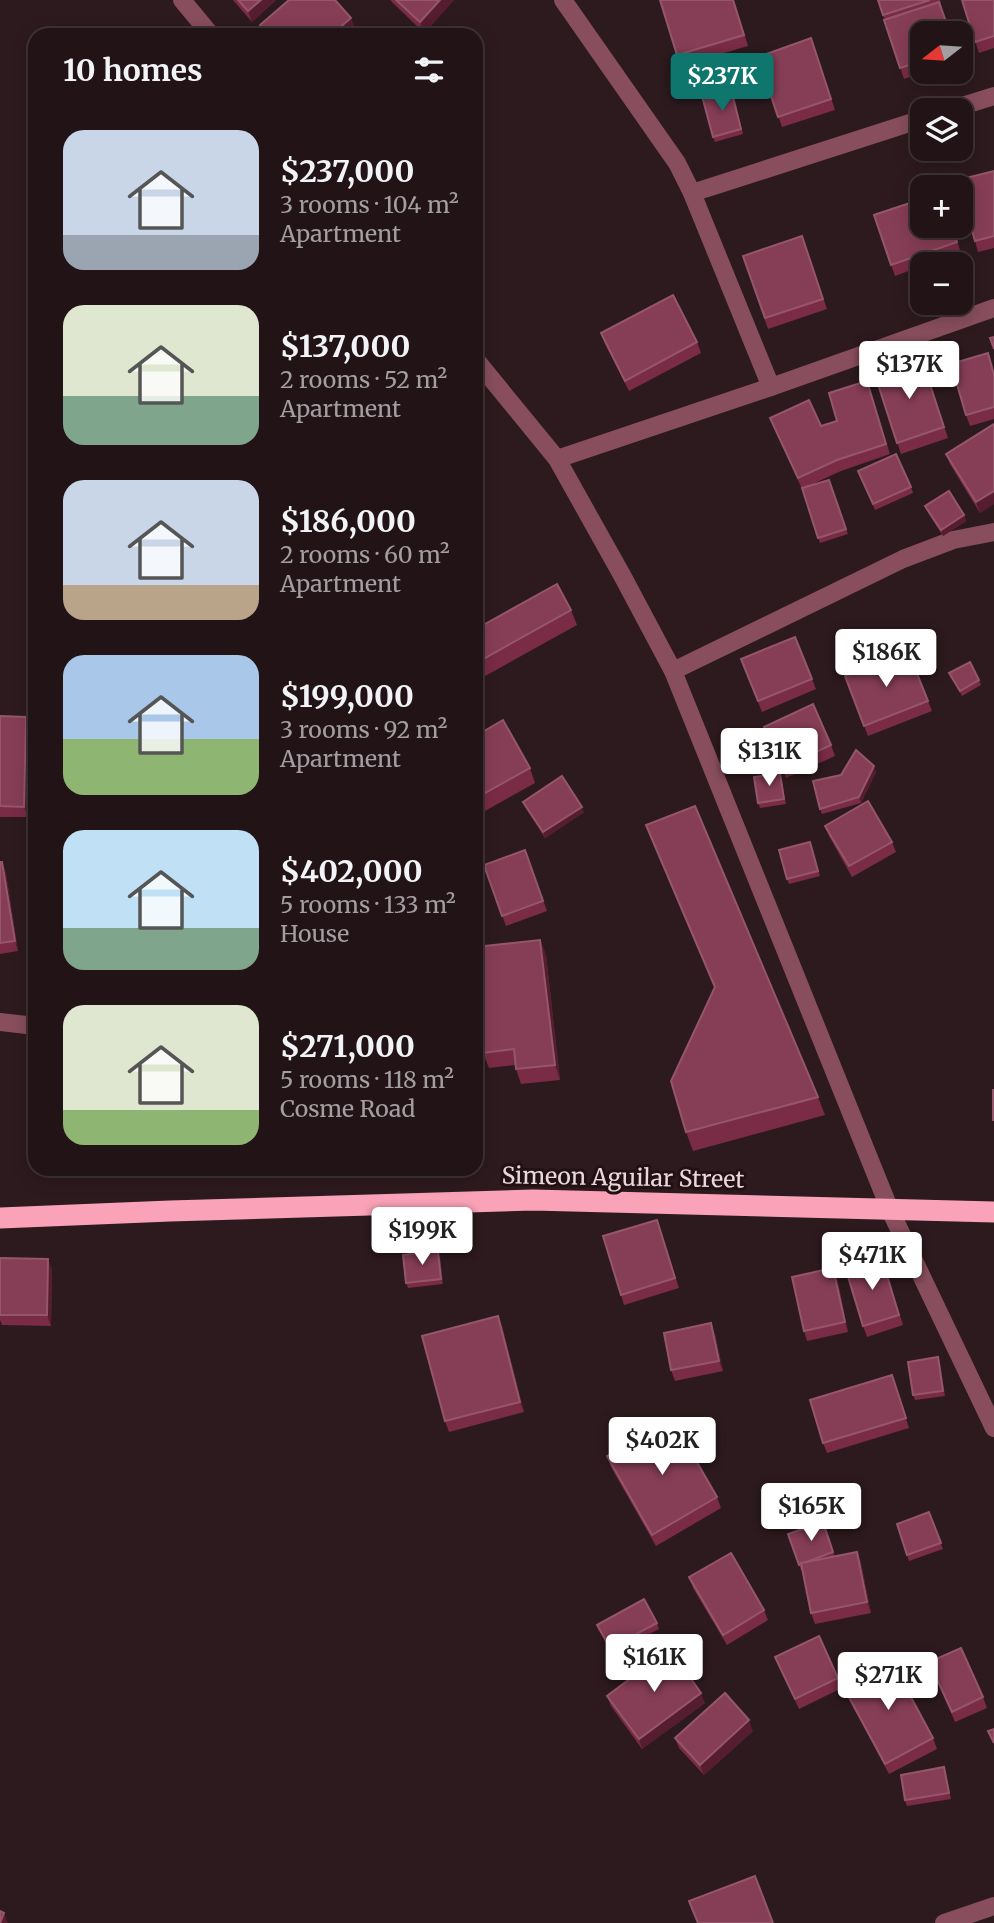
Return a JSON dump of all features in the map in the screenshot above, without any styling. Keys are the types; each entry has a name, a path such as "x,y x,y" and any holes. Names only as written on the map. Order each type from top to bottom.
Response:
{"highway":[{"name":"Simeon Aguilar Street","path":"0,1218 533,1200 994,1212"}],"street":[{"path":"182,0 205,28"},
{"path":"563,0 677,163 692,193 771,387"},
{"path":"973,103 994,96"},
{"path":"692,193 910,123"},
{"path":"557,459 994,308"},
{"path":"483,369 557,459 673,671 890,1210 994,1428"},
{"path":"673,671 902,559 953,540 994,532"},
{"path":"0,1021 28,1025"},
{"path":"944,1923 994,1906"}],"building":[{"path":"238,0 261,0 248,11"},
{"path":"289,0 335,0 351,18 339,28 263,28 260,25"},
{"path":"396,0 440,0 420,22"},
{"path":"660,0 733,0 744,35 677,55"},
{"path":"878,0 930,0 883,15"},
{"path":"962,0 994,0 994,36 975,42 973,21 968,21"},
{"path":"939,2 946,21 910,21 910,65 900,68 884,20"},
{"path":"811,38 831,99 778,117 758,57"},
{"path":"731,89 741,129 713,137 702,96"},
{"path":"994,171 994,236 975,241 973,234 973,176"},
{"path":"910,203 910,238 956,238 957,242 928,252 910,252 910,258 891,265 874,215"},
{"path":"802,236 823,299 765,318 743,256"},
{"path":"673,295 697,342 625,381 601,333"},
{"path":"988,353 994,375 994,407 966,415 951,364"},
{"path":"922,360 944,427 897,443 875,375"},
{"path":"867,381 886,444 837,460 798,478 770,418 809,400 821,426 837,421 829,393"},
{"path":"994,424 994,491 976,502 946,454"},
{"path":"896,454 911,487 873,504 858,471"},
{"path":"829,480 846,529 818,538 802,488"},
{"path":"949,491 964,515 941,530 925,506"},
{"path":"557,584 571,610 483,659 483,625"},
{"path":"795,637 812,679 758,701 741,659"},
{"path":"908,651 928,701 864,726 845,676"},
{"path":"970,662 979,680 960,691 949,673"},
{"path":"813,704 831,745 782,768 764,727"},
{"path":"0,716 26,717 24,807 0,806"},
{"path":"503,720 530,768 483,794 483,729 484,731"},
{"path":"856,750 874,766 859,797 820,809 813,781 841,775"},
{"path":"780,773 784,799 758,803 754,777"},
{"path":"562,776 582,807 543,832 523,802"},
{"path":"868,801 892,842 849,866 825,826"},
{"path":"695,806 818,1097 686,1132 671,1081 715,987 646,825"},
{"path":"810,842 818,871 787,879 779,850"},
{"path":"525,850 543,901 502,916 484,865"},
{"path":"0,862 15,941 0,943"},
{"path":"540,940 555,1065 516,1069 514,1049 483,1053 483,946"},
{"path":"657,1220 675,1278 621,1295 603,1236"},
{"path":"438,1251 441,1279 406,1283 403,1255"},
{"path":"0,1258 48,1259 47,1315 0,1315"},
{"path":"882,1259 899,1315 863,1326 846,1270"},
{"path":"833,1268 845,1322 804,1331 792,1277"},
{"path":"498,1316 520,1402 445,1421 422,1336"},
{"path":"711,1323 719,1361 671,1370 664,1333"},
{"path":"938,1357 943,1391 913,1395 908,1362"},
{"path":"892,1375 906,1418 823,1443 810,1400"},
{"path":"672,1419 717,1497 652,1535 607,1456"},
{"path":"929,1512 941,1543 907,1555 897,1524"},
{"path":"823,1522 833,1552 799,1565 788,1534"},
{"path":"857,1552 867,1602 811,1613 801,1563"},
{"path":"731,1553 764,1610 723,1635 689,1577"},
{"path":"644,1599 657,1623 610,1648 597,1625"},
{"path":"819,1636 838,1678 795,1699 775,1657"},
{"path":"961,1648 983,1697 952,1712 929,1662"},
{"path":"670,1649 701,1693 639,1739 607,1696"},
{"path":"891,1660 933,1738 885,1764 843,1686"},
{"path":"725,1693 749,1720 700,1765 675,1738"},
{"path":"994,1729 994,1743 988,1731"},
{"path":"944,1767 949,1793 905,1800 901,1775"},
{"path":"755,1876 773,1923 698,1923 689,1901"}]}
